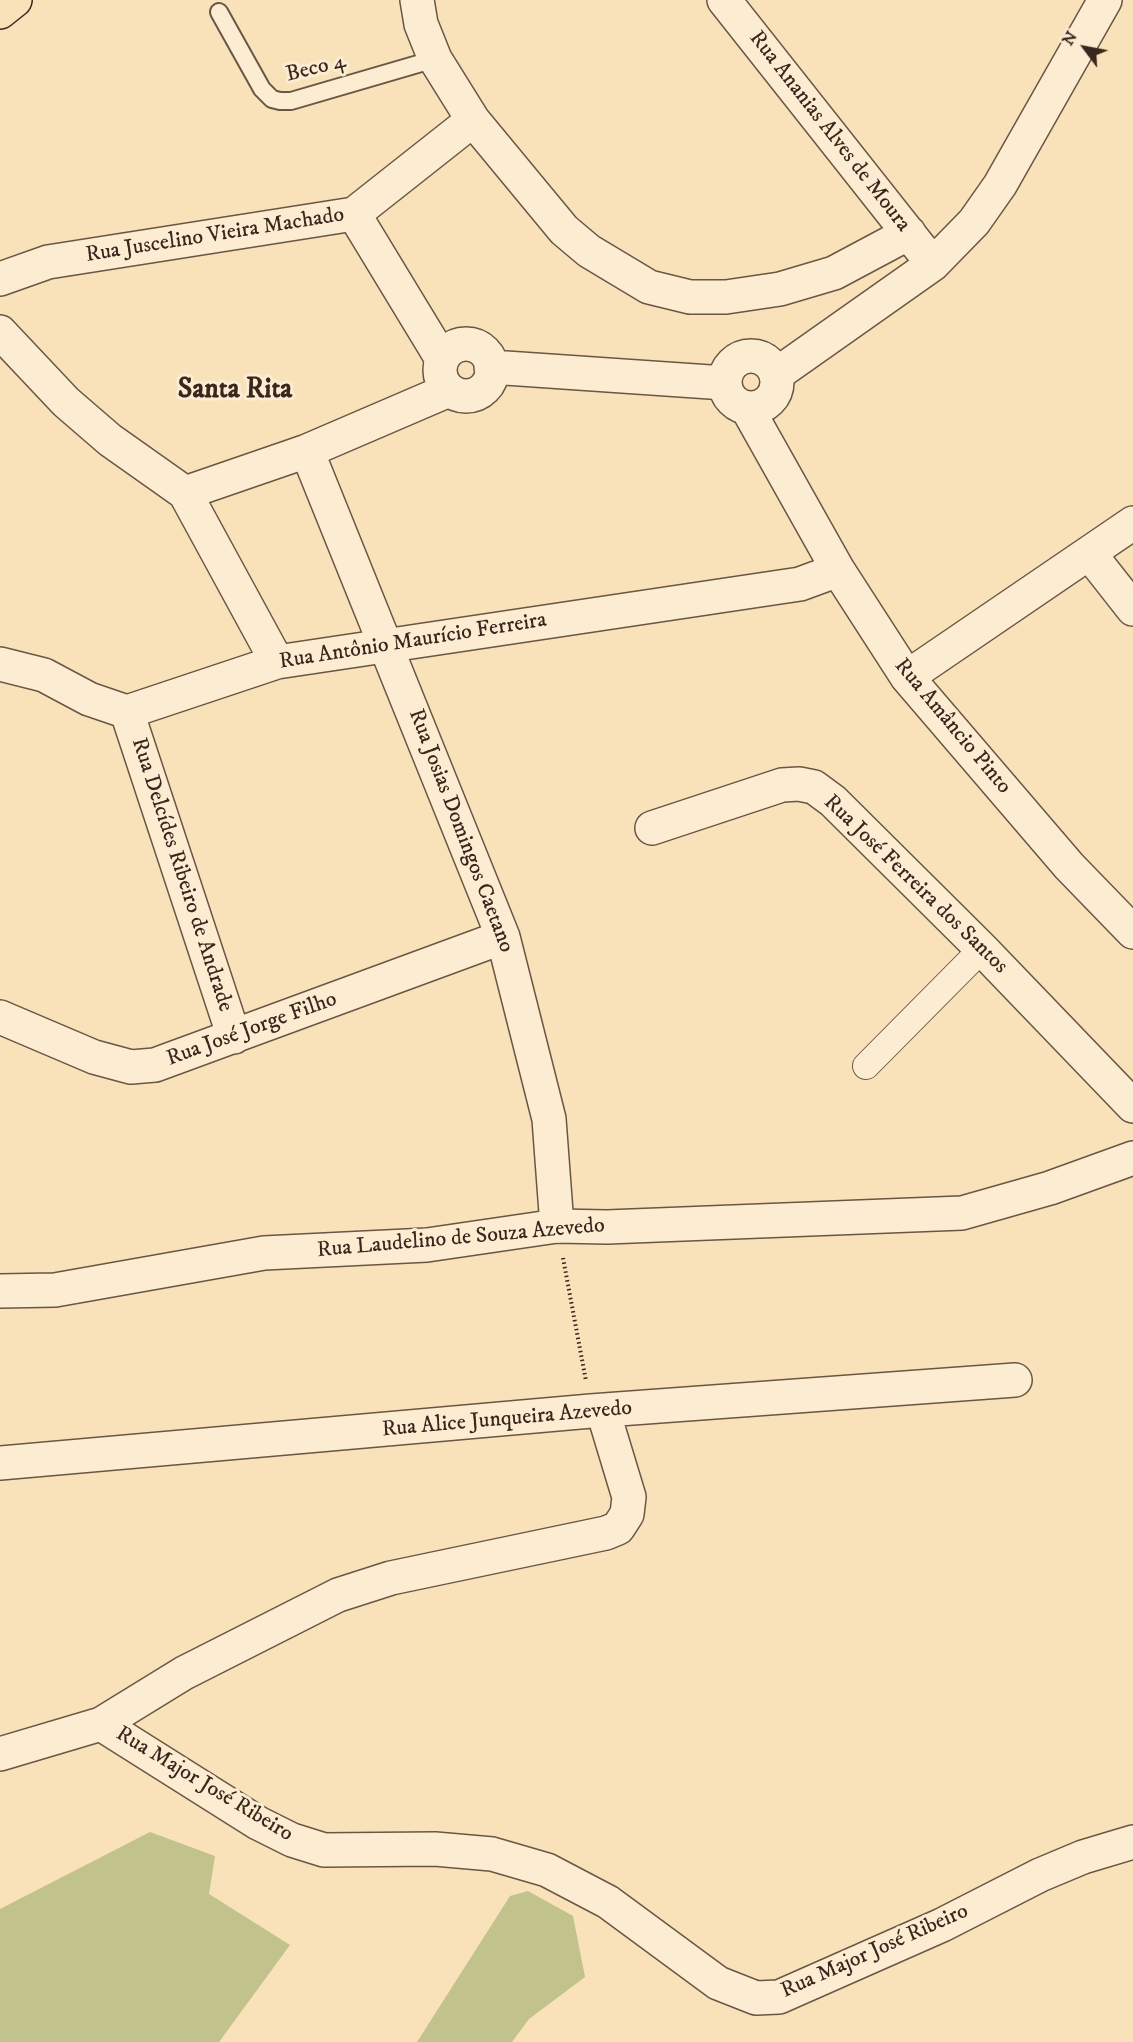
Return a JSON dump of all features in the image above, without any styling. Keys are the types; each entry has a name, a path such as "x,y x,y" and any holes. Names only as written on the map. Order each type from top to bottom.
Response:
{"highway":[{"path":"0,12 15,0"}],"street":[{"path":"417,0 421,24 435,59 473,120 564,230 589,251 649,287 690,297 726,297 780,289 834,273 909,233"},
{"name":"Rua Ananias Alves de Moura","path":"724,0 933,264"},
{"path":"777,374 933,264 974,222 1000,185 1105,0"},
{"name":"Rua Juscelino Vieira Machado","path":"0,279 48,262 354,214 473,120"},
{"path":"354,214 442,359 441,376 449,390 466,396 482,390 488,384 491,367 484,351 469,344 453,347 442,359"},
{"path":"0,332 66,402 110,440 185,493 276,662"},
{"path":"743,357 760,357 767,360 777,374 776,392 771,399 764,405 747,408 732,400 725,383 730,367 743,357"},
{"path":"491,367 725,383"},
{"path":"185,493 307,451 449,390"},
{"name":"Rua Amâncio Pinto","path":"747,408 838,570 907,677 1069,866 1133,932"},
{"name":"Rua Josias Domingos Caetano","path":"307,451 503,936 549,1119 557,1226"},
{"path":"907,677 1133,523"},
{"path":"1089,553 1133,609"},
{"name":"Rua Antônio Maurício Ferreira","path":"128,712 276,662 800,584 838,570"},
{"path":"0,664 44,675 89,699 128,712"},
{"name":"Rua Delcídes Ribeiro de Andrade","path":"128,712 234,1037"},
{"name":"Rua José Ferreira dos Santos","path":"652,828 782,785 799,784 814,787 833,801 982,949 1133,1106"},
{"name":"Rua José Jorge Filho","path":"0,1017 94,1057 131,1067 155,1065 503,936"},
{"path":"866,1066 982,949"},
{"name":"Rua Laudelino de Souza Azevedo","path":"0,1291 55,1290 264,1253 427,1245 557,1226 607,1227 962,1213 1050,1188 1133,1158"},
{"name":"Rua Alice Junqueira Azevedo","path":"0,1463 597,1411 1015,1380"},
{"path":"0,1754 101,1724 184,1673 338,1595 391,1578 606,1533 618,1528 627,1515 629,1506 597,1411"},
{"name":"Rua Major José Ribeiro","path":"101,1724 258,1823 292,1840 324,1850 435,1849 492,1854 547,1870 608,1902 718,1983 756,1998 779,1997 942,1925 1040,1875 1083,1857 1133,1842"}],"lane":[{"name":"Beco 4","path":"219,12 262,89 272,99 280,101 291,101 435,59"}],"path":[{"path":"557,1226 597,1411"}],"green space":[{"path":"150,1832 215,1856 209,1894 290,1945 219,2042 0,2042 0,1909"},
{"path":"528,1891 573,1916 585,1977 529,2019 512,2042 417,2042 510,1896"}],"district":[{"name":"Santa Rita","path":"235,391"}]}
